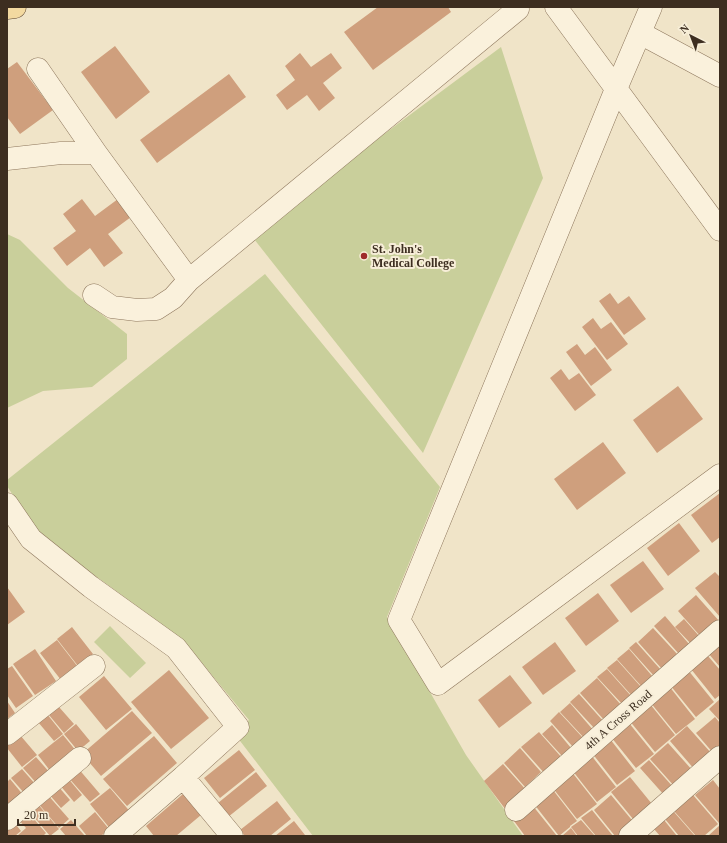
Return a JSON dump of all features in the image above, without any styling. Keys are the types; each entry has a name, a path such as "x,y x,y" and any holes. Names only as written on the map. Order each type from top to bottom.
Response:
{"main road":[{"path":"7,8 15,7"}],"street":[{"path":"94,295 112,307 136,310 156,309 172,298 189,280 518,9 517,7"},
{"path":"556,7 720,230"},
{"path":"651,7 399,620 438,684 720,475"},
{"path":"640,33 720,76"},
{"path":"38,68 96,153 189,280"},
{"path":"7,159 61,153 96,153"},
{"path":"7,504 31,539 91,587 176,648 238,727 115,836"},
{"name":"4th A Cross Road","path":"516,810 720,630"},
{"path":"7,734 94,666"},
{"path":"630,836 720,757"},
{"path":"7,819 80,758"},
{"path":"183,777 232,836"}],"green space":[{"path":"501,47 543,178 423,453 250,234"},
{"path":"7,234 20,240 68,288 127,334 127,359 92,387 43,391 7,408"},
{"path":"265,274 440,487 387,617 466,755 523,836 313,836 234,733 249,720 182,639 38,534 7,486 7,480"},
{"path":"110,626 146,663 130,678 94,642"}],"building":[{"path":"378,7 448,7 451,12 373,70 344,32"},
{"path":"115,46 150,92 116,119 81,72"},
{"path":"300,53 311,67 331,53 342,68 323,83 335,98 319,111 307,95 287,110 276,95 295,80 285,66"},
{"path":"17,62 53,110 20,134 7,117 7,69"},
{"path":"229,74 246,97 157,163 140,140"},
{"path":"82,199 95,216 118,199 131,217 108,234 123,253 104,267 90,248 67,266 53,248 76,231 63,214"},
{"path":"610,293 618,304 629,296 646,319 624,335 599,301"},
{"path":"593,318 601,329 611,322 628,344 607,360 582,327"},
{"path":"577,344 585,355 595,347 612,370 591,386 566,352"},
{"path":"561,369 569,380 579,373 596,395 575,411 550,378"},
{"path":"678,386 703,419 657,453 633,420"},
{"path":"603,442 626,473 577,510 554,479"},
{"path":"720,493 720,537 712,543 691,515"},
{"path":"679,523 700,551 668,576 647,548"},
{"path":"643,561 664,589 631,613 610,585"},
{"path":"715,572 720,577 720,617 695,588"},
{"path":"7,587 25,612 7,625"},
{"path":"598,593 619,621 586,646 565,618"},
{"path":"696,595 720,622 702,638 678,611"},
{"path":"665,616 689,644 679,654 654,626"},
{"path":"684,619 700,637 692,645 675,627"},
{"path":"72,627 93,654 78,666 57,639"},
{"path":"653,628 678,655 662,669 638,642"},
{"path":"57,640 78,667 61,680 40,653"},
{"path":"555,642 576,671 543,695 522,667"},
{"path":"636,642 661,670 654,676 629,648"},
{"path":"720,643 720,667 708,653"},
{"path":"35,649 56,681 35,695 13,664"},
{"path":"629,649 653,677 642,687 617,659"},
{"path":"708,656 720,670 720,695 715,699 691,669"},
{"path":"617,660 642,688 633,697 607,668"},
{"path":"12,666 33,696 16,708 7,695 7,669"},
{"path":"607,669 632,697 623,705 597,677"},
{"path":"169,670 209,718 171,749 131,702"},
{"path":"688,670 714,702 696,717 670,685"},
{"path":"510,675 532,703 499,728 478,700"},
{"path":"104,676 132,709 106,730 79,697"},
{"path":"597,678 622,706 605,721 580,693"},
{"path":"669,686 695,719 676,734 650,702"},
{"path":"579,694 604,722 595,729 570,702"},
{"path":"720,699 720,721 709,709"},
{"path":"7,701 15,713 7,719"},
{"path":"570,703 594,731 585,739 560,712"},
{"path":"650,704 675,735 655,752 629,720"},
{"path":"59,707 74,724 64,733 49,715"},
{"path":"132,711 152,733 101,776 82,754"},
{"path":"559,712 583,738 573,747 550,721"},
{"path":"47,714 63,734 54,741 38,722"},
{"path":"715,717 720,723 720,748 714,754 696,733"},
{"path":"629,723 654,754 636,768 611,737"},
{"path":"76,724 90,741 78,751 64,734"},
{"path":"552,725 571,748 562,756 542,734"},
{"path":"687,726 712,754 695,770 670,741"},
{"path":"539,732 563,759 546,775 521,747"},
{"path":"20,735 37,755 22,767 7,748 7,746"},
{"path":"63,735 77,752 51,772 38,755"},
{"path":"154,736 177,763 127,806 103,779"},
{"path":"610,739 635,771 617,785 592,753"},
{"path":"668,743 693,771 675,787 650,759"},
{"path":"520,748 541,772 525,787 504,763"},
{"path":"239,750 255,770 220,798 204,778"},
{"path":"591,755 616,787 597,802 572,770"},
{"path":"36,757 51,774 38,785 23,768"},
{"path":"649,760 674,788 665,796 640,768"},
{"path":"503,764 527,791 506,810 484,781"},
{"path":"77,767 100,794 90,802 67,776"},
{"path":"22,769 36,785 25,794 11,778"},
{"path":"571,771 597,804 577,819 552,787"},
{"path":"256,772 267,786 228,817 218,803"},
{"path":"67,777 82,795 74,802 59,784"},
{"path":"630,777 652,804 633,819 611,792"},
{"path":"10,779 24,796 7,810 7,782"},
{"path":"713,780 720,789 719,823 695,795"},
{"path":"57,785 70,800 61,808 48,793"},
{"path":"110,788 132,814 112,831 90,804"},
{"path":"553,790 577,821 559,836 534,804"},
{"path":"47,794 69,819 59,828 37,802"},
{"path":"183,794 201,815 176,836 154,836 146,826"},
{"path":"611,795 636,825 622,836 615,836 594,810"},
{"path":"693,795 718,824 704,836 696,836 674,811"},
{"path":"277,801 291,819 270,836 245,836 240,830"},
{"path":"37,803 59,829 50,836 28,810"},
{"path":"533,806 557,836 525,836 514,821"},
{"path":"592,810 613,836 596,836 581,818"},
{"path":"27,811 46,833 43,836 17,836 26,828 18,819"},
{"path":"95,812 109,829 101,836 87,836 79,826"},
{"path":"674,812 695,836 679,836 665,819"},
{"path":"71,820 85,836 66,836 60,829"},
{"path":"581,820 595,836 578,836 571,827"},
{"path":"664,820 677,836 660,836 654,829"},
{"path":"13,821 21,831 15,836 7,836 7,826"},
{"path":"294,821 305,835 304,836 275,836"},
{"path":"720,825 720,836 708,836"},
{"path":"571,828 577,836 562,836"}],"place":[{"name":"St. John's Medical College","path":"364,256"}]}
